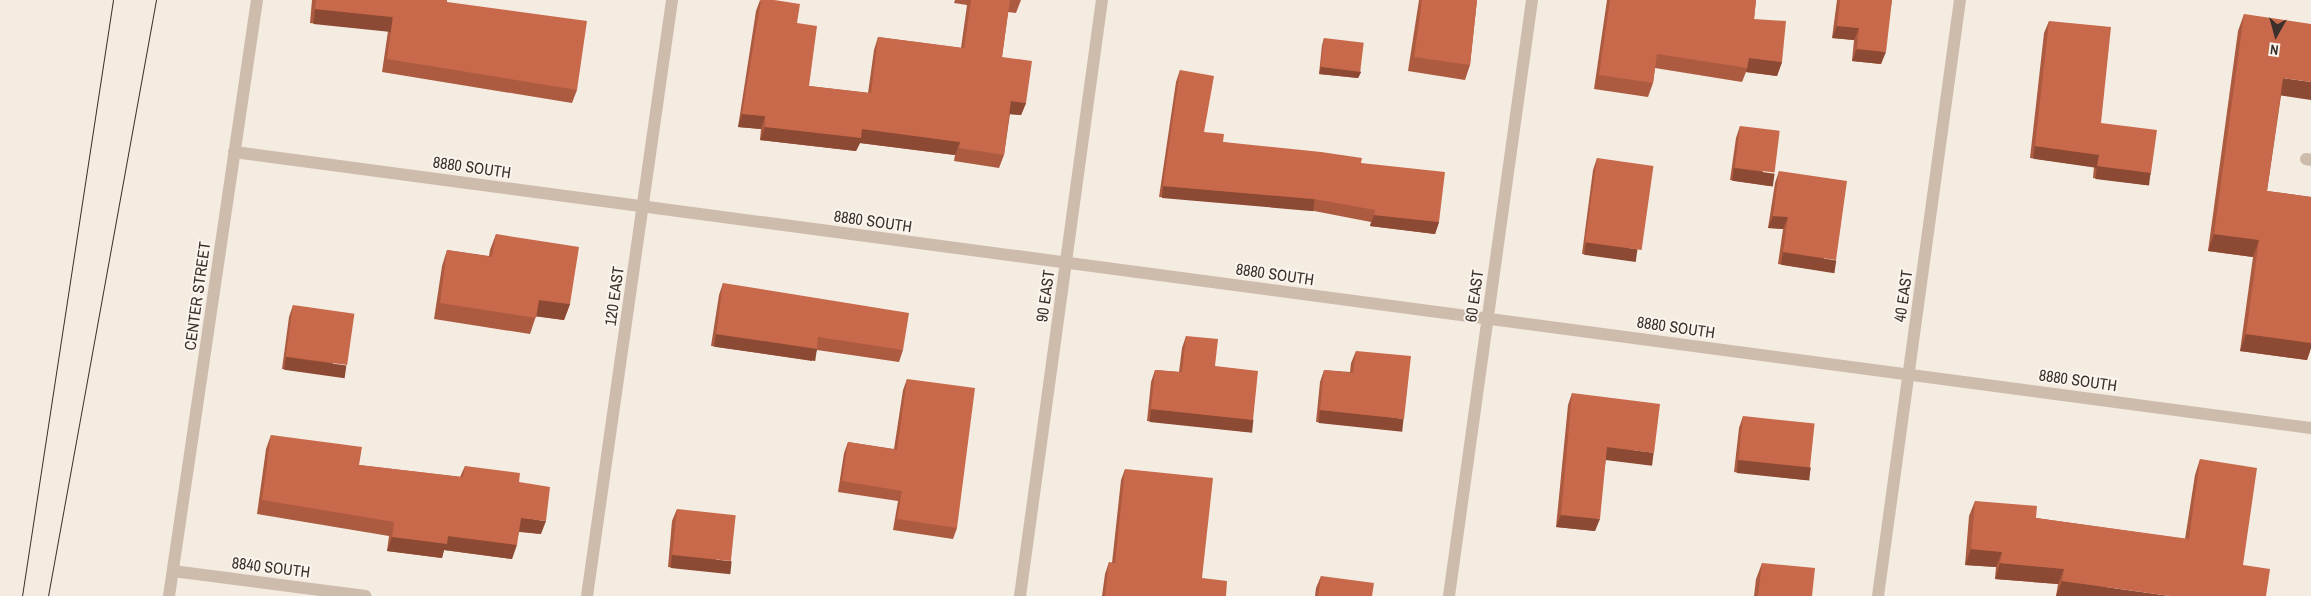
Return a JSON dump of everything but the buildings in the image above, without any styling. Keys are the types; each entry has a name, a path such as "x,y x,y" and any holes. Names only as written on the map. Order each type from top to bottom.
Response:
{"street":[{"name":"CENTER STREET","path":"169,596 257,0"},
{"name":"120 EAST","path":"587,596 672,0"},
{"name":"90 EAST","path":"1020,596 1102,0"},
{"name":"60 EAST","path":"1449,596 1532,0"},
{"name":"40 EAST","path":"1878,596 1960,0"},
{"name":"8880 SOUTH","path":"234,152 2311,428"},
{"name":"8840 SOUTH","path":"173,571 365,596"}],"tram line":[{"path":"22,596 113,0"},
{"path":"48,596 156,0"}]}
